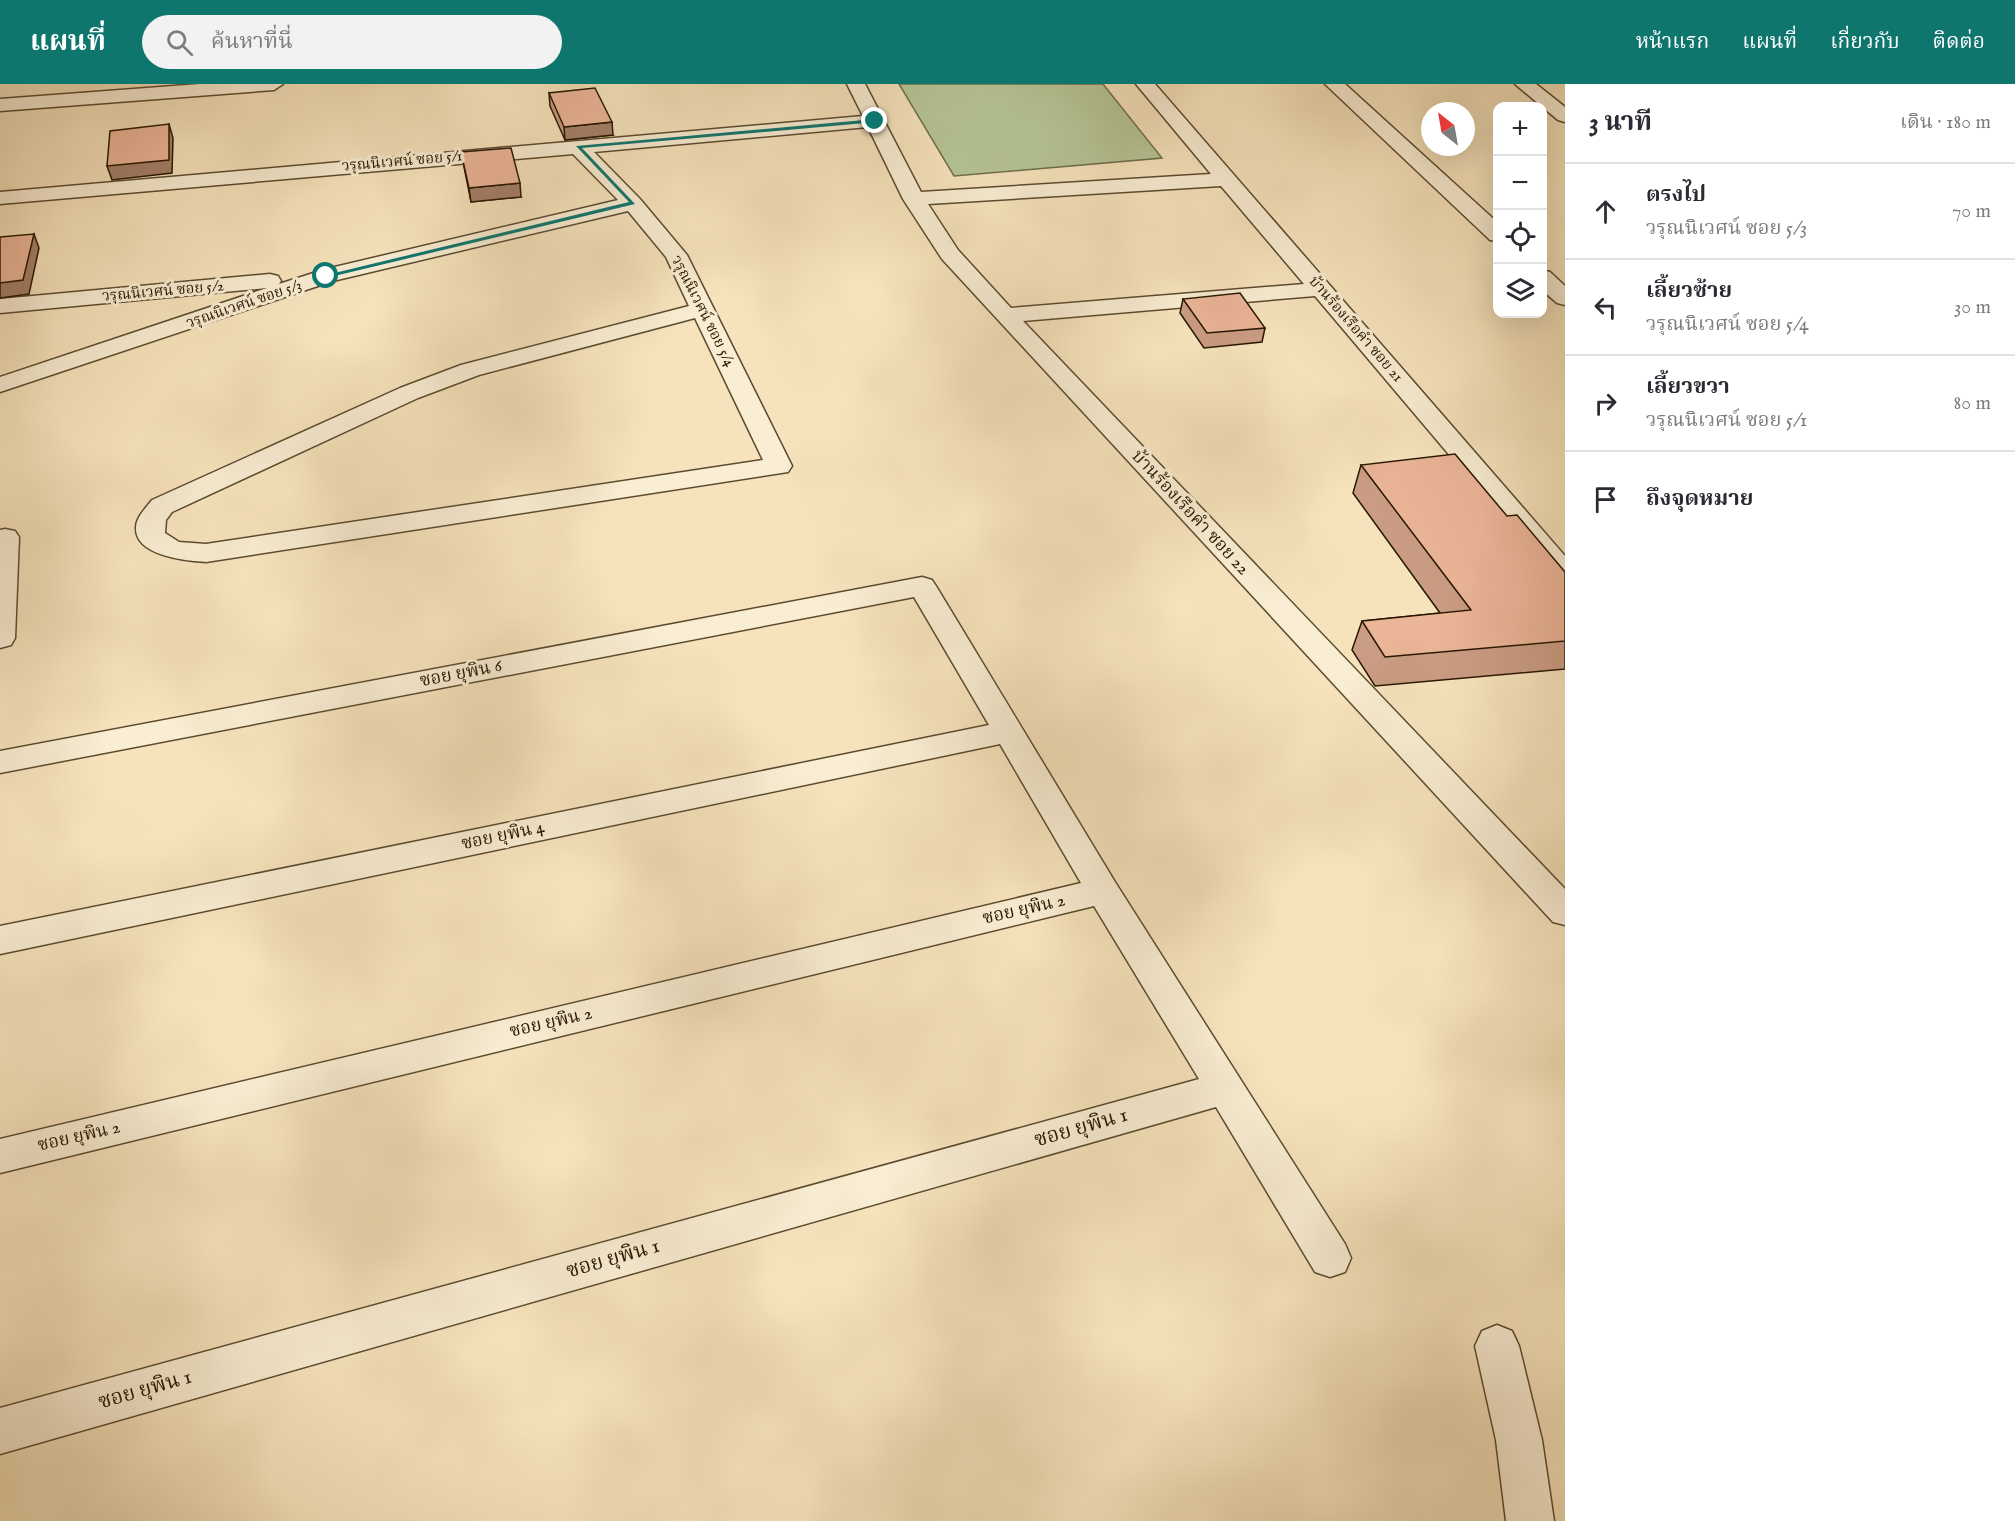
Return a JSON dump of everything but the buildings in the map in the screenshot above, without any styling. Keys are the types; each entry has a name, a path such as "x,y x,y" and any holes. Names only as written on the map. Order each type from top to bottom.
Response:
{"street":[{"path":"0,105 144,89 274,84"},
{"name":"บ้านร้องเรือคำ ซอย 22","path":"856,84 914,199 950,254 1005,316 1565,912"},
{"name":"บ้านร้องเรือคำ ซอย 21","path":"1145,84 1565,574"},
{"path":"1334,84 1493,231"},
{"path":"1524,84 1565,116"},
{"name":"วรุณนิเวศน์ ซอย 5/1","path":"0,198 875,121"},
{"name":"วรุณนิเวศน์ ซอย 5/4","path":"578,147 633,203 676,255 704,309 779,466 206,553 167,549 152,535 149,525 151,517 162,506 409,393 470,370 704,309"},
{"path":"914,199 1227,179"},
{"name":"วรุณนิเวศน์ ซอย 5/3","path":"0,385 326,276 633,203"},
{"name":"วรุณนิเวศน์ ซอย 5/2","path":"0,306 326,276"},
{"path":"1547,282 1565,298"},
{"path":"1005,316 1322,289"},
{"path":"0,638 5,537"},
{"name":"ซอย ยุพิน 6","path":"0,762 922,586 1007,732"},
{"path":"1007,732 1330,1258"},
{"name":"ซอย ยุพิน 4","path":"0,940 1007,732"},
{"name":"ซอย ยุพิน 2","path":"0,1156 1103,891"},
{"name":"ซอย ยุพิน 1","path":"0,1431 1225,1088"},
{"path":"1497,1346 1520,1440 1530,1521"}],"green space":[{"path":"899,84 1103,84 1162,158 954,176"}],"route":[{"path":"326,276 633,203 578,147 875,121"}]}
